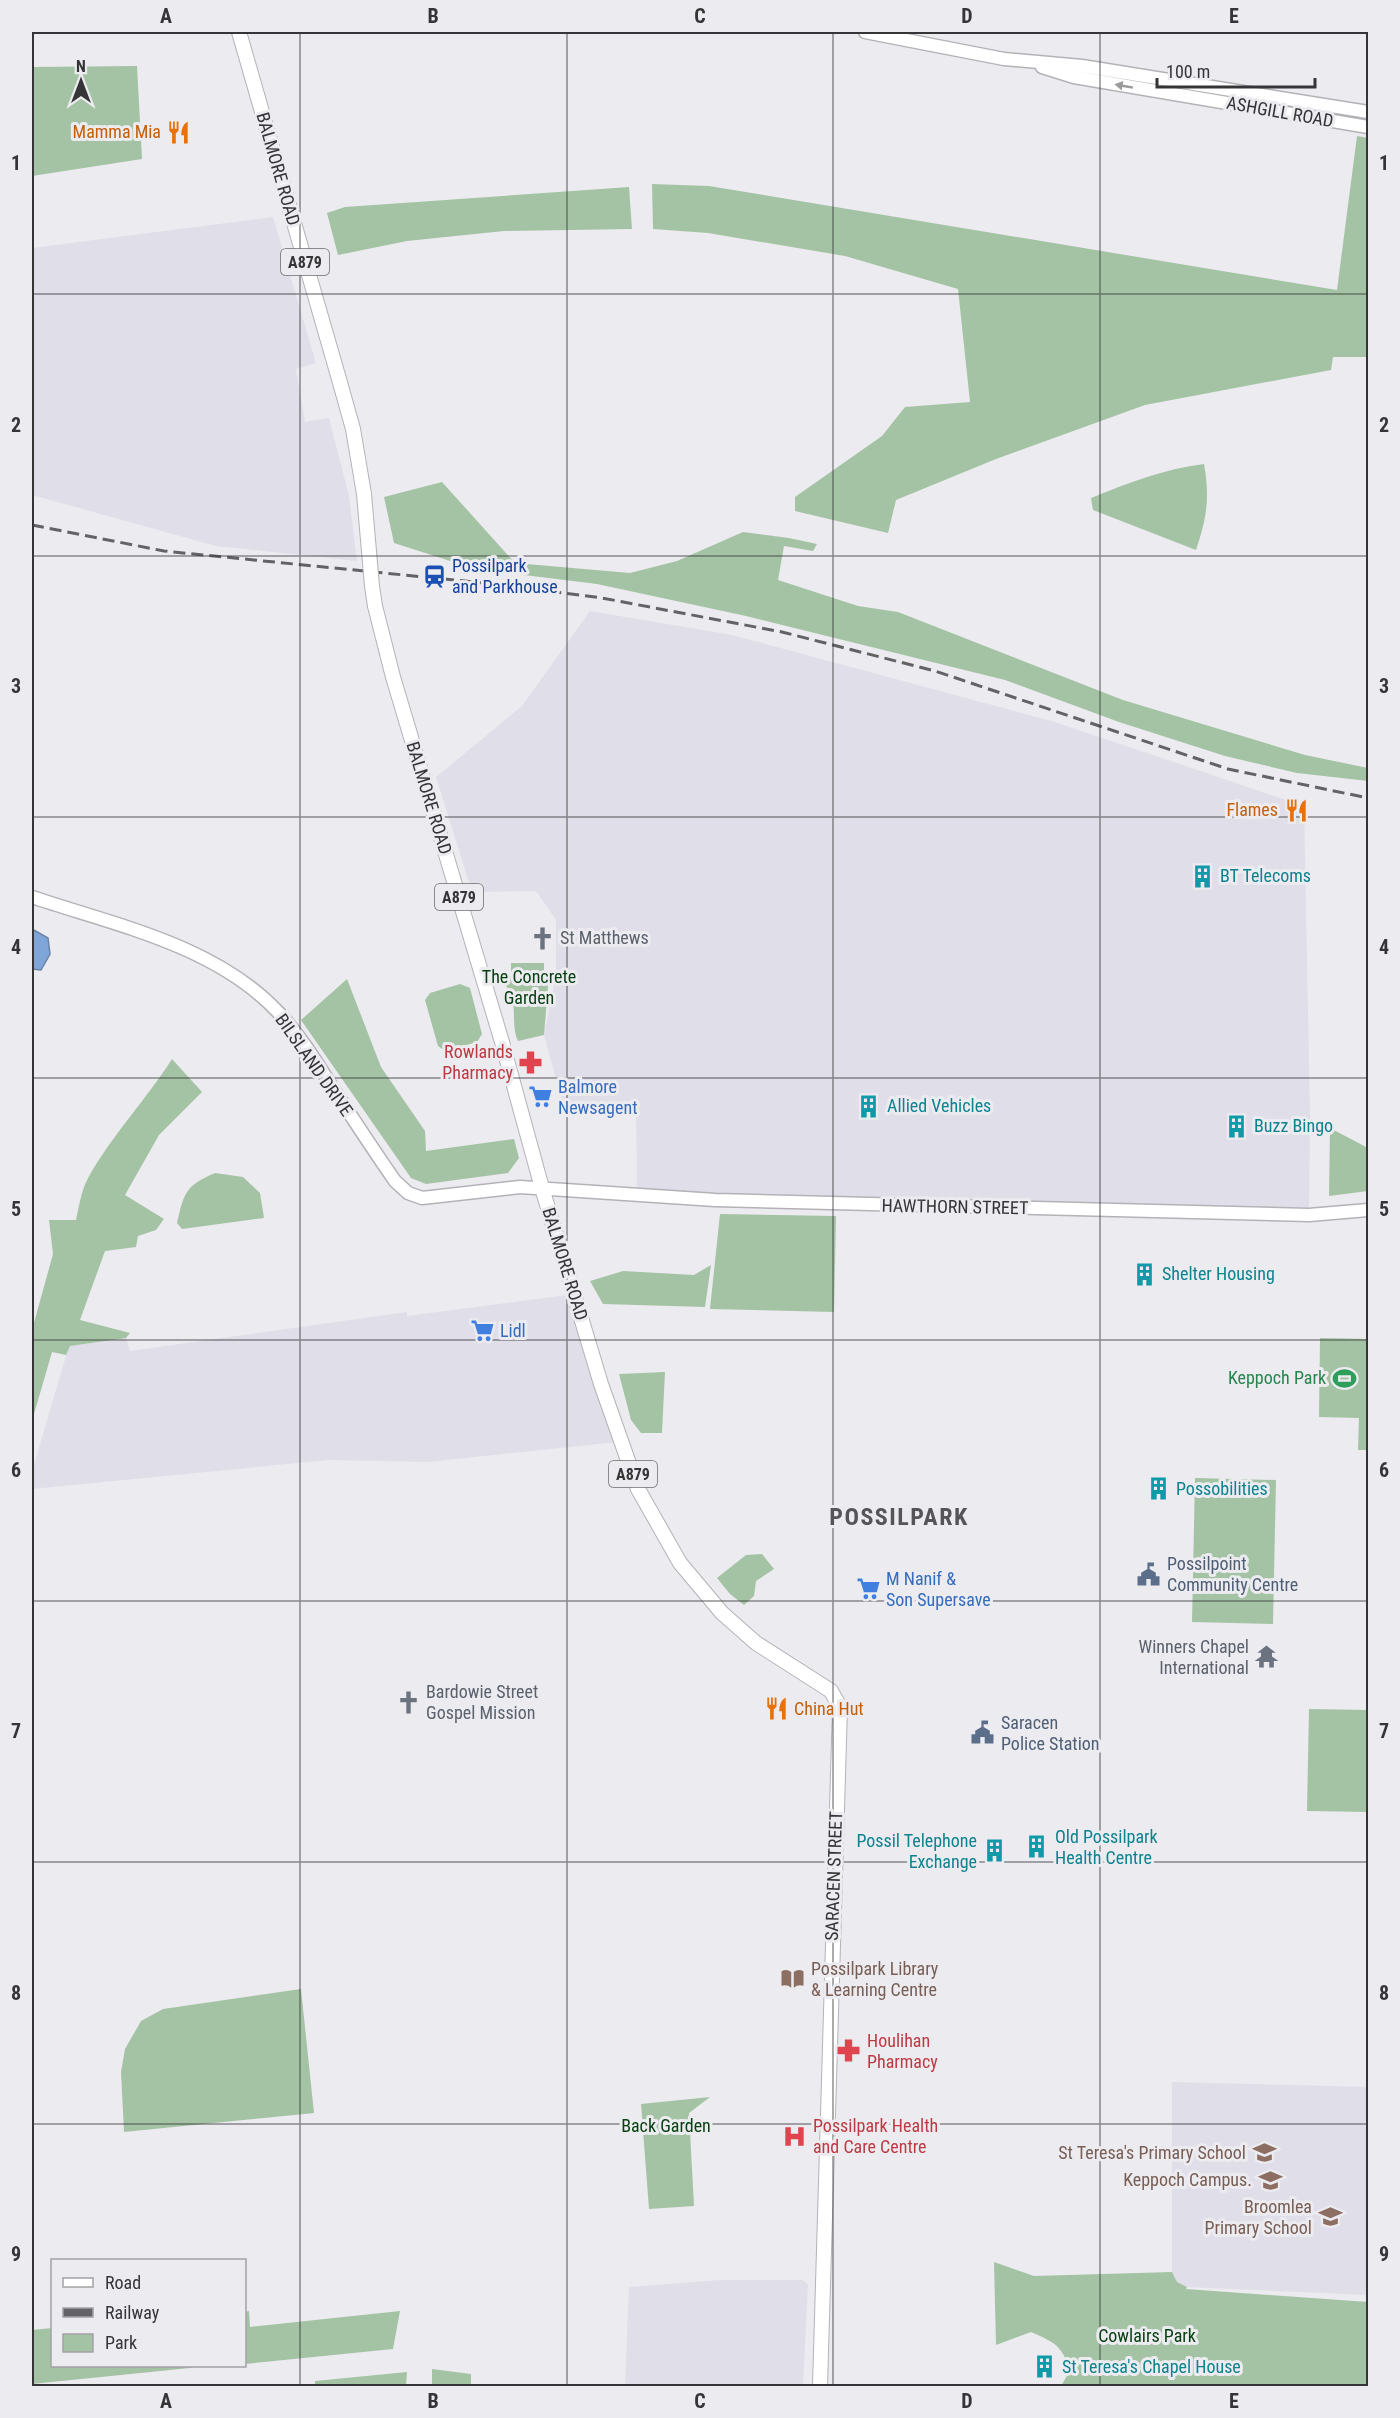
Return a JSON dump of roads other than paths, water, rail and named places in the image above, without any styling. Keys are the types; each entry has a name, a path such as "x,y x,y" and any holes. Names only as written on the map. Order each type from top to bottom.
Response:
{"main road":[{"name":"BALMORE ROAD","path":"239,32 352,429 364,494 375,606 402,707 525,1120 542,1188 617,1434 638,1489 660,1530 681,1563 722,1613 756,1643 831,1691"},
{"name":"ASHGILL ROAD","path":"865,32 1004,59 1082,66 1368,112"},
{"name":"ASHGILL ROAD","path":"1015,59 1074,77 1368,127"},
{"name":"BILSLAND DRIVE","path":"32,897 187,950 223,969 256,992 278,1012 302,1041 384,1166 408,1193"},
{"name":"HAWTHORN STREET","path":"408,1193 427,1198 520,1187 637,1196 836,1204 1309,1215 1368,1210"},
{"name":"SARACEN STREET","path":"820,2386 840,1707 831,1691"}],"water":[{"path":"32,929 48,938 50,954 41,970 32,969"}],"railway":[{"path":"32,525 164,551 494,584 602,598 782,632 935,671 1228,769 1368,798"}],"place":[{"name":"Mamma Mia","path":"179,132"},
{"name":"Possilpark and Parkhouse","path":"434,576"},
{"name":"Flames","path":"1296,810"},
{"name":"BT Telecoms","path":"1202,876"},
{"name":"St Matthews","path":"542,938"},
{"name":"Rowlands Pharmacy","path":"531,1062"},
{"name":"Balmore Newsagent","path":"540,1097"},
{"name":"Allied Vehicles","path":"869,1106"},
{"name":"Buzz Bingo","path":"1236,1126"},
{"name":"Shelter Housing","path":"1144,1274"},
{"name":"Lidl","path":"482,1331"},
{"name":"Keppoch Park","path":"1344,1378"},
{"name":"Possobilities","path":"1158,1489"},
{"name":"Possilpoint Community Centre","path":"1149,1574"},
{"name":"M Nanif & Son Supersave","path":"868,1589"},
{"name":"Winners Chapel International","path":"1267,1657"},
{"name":"Bardowie Street Gospel Mission","path":"408,1702"},
{"name":"China Hut","path":"776,1709"},
{"name":"Saracen Police Station","path":"983,1733"},
{"name":"Old Possilpark Health Centre","path":"1037,1847"},
{"name":"Possil Telephone Exchange","path":"995,1851"},
{"name":"Possilpark Library & Learning Centre","path":"793,1979"},
{"name":"Houlihan Pharmacy","path":"849,2051"},
{"name":"Possilpark Health and Care Centre","path":"795,2136"},
{"name":"St Teresa's Primary School","path":"1264,2153"},
{"name":"Keppoch Campus.","path":"1270,2180"},
{"name":"Broomlea Primary School","path":"1330,2217"},
{"name":"St Teresa's Chapel House","path":"1044,2367"}],"district":[{"name":"POSSILPARK","path":"899,1517"}],"park label":[{"name":"The Concrete Garden","path":"529,987"},
{"name":"Back Garden","path":"666,2126"},
{"name":"Cowlairs Park","path":"1147,2336"}]}
